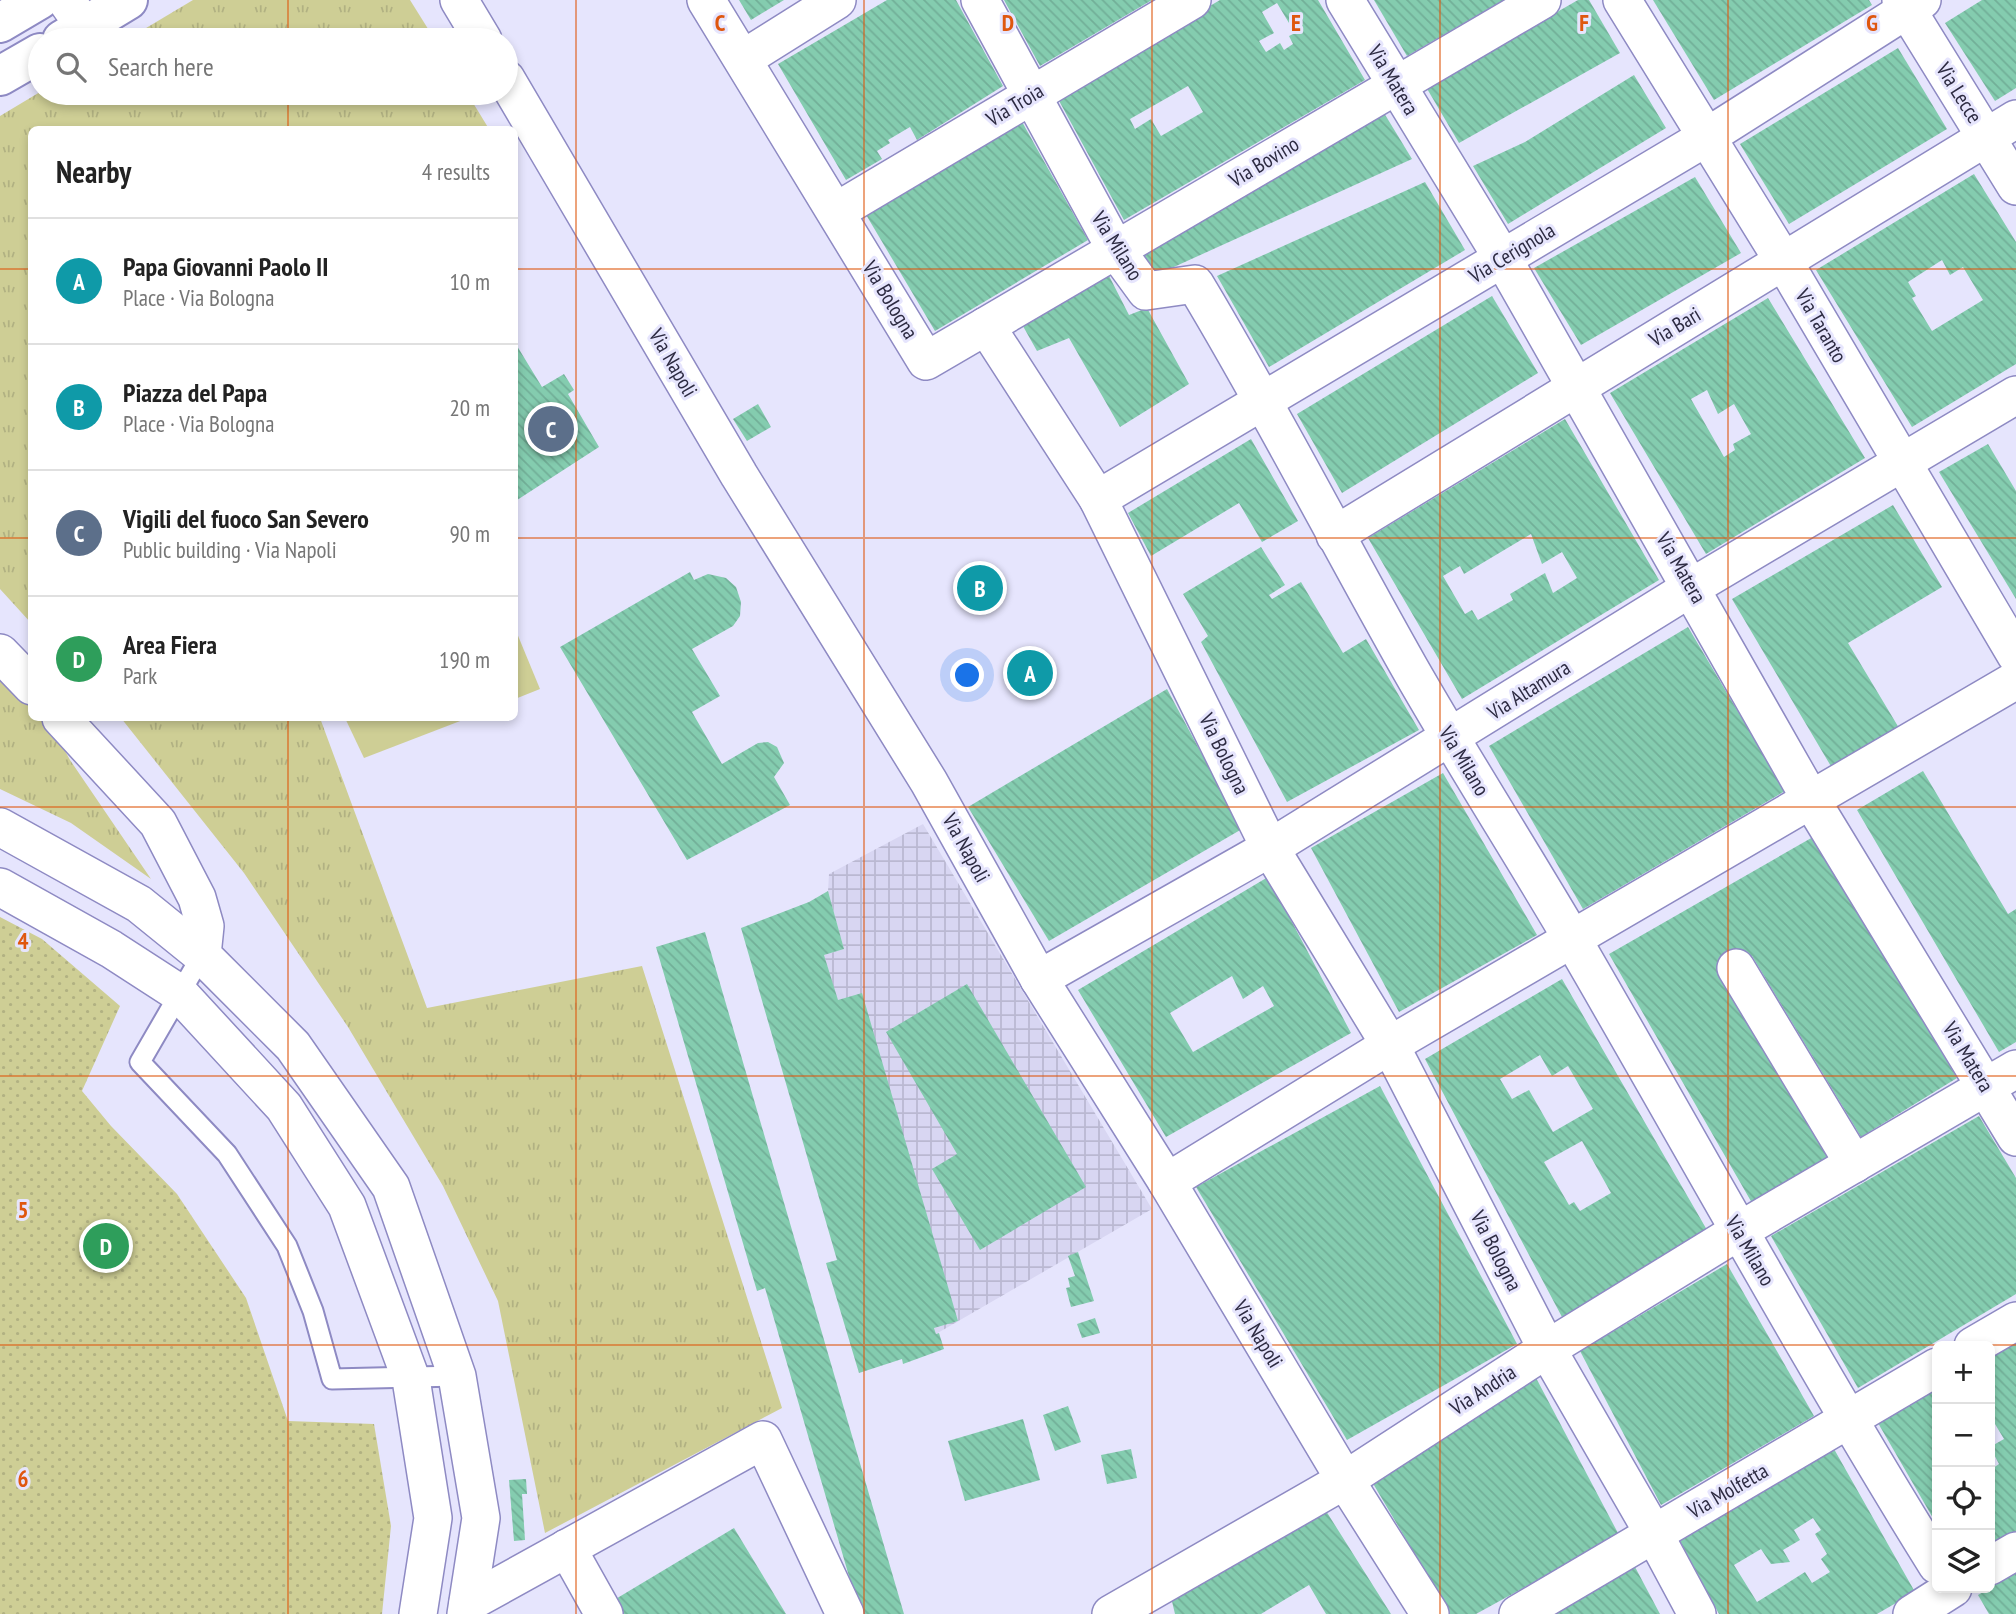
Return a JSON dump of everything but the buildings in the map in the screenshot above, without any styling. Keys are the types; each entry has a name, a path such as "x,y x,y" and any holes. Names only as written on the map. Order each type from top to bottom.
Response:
{"street":[{"path":"0,23 39,0"},
{"path":"71,22 128,0"},
{"path":"459,0 476,28"},
{"name":"Via Bologna","path":"706,0 926,361 986,326 1098,499 1270,848 1390,1045 1547,1349 1697,1614"},
{"path":"743,58 837,0"},
{"name":"Via Milano","path":"980,0 1116,250 1146,291 1195,284 1265,400 1335,535 1450,739 1572,939 1847,1420 1932,1557"},
{"name":"Via Troia","path":"837,211 1192,0"},
{"name":"Via Matera","path":"1345,0 1503,258 1811,800 2001,1078 2016,1137"},
{"name":"Via Bovino","path":"986,326 1542,0"},
{"name":"Via Taranto","path":"1622,0 1705,138 1784,261 1901,464 2016,655"},
{"name":"Via Cerignola","path":"1098,499 1705,138 1910,3"},
{"name":"Via Lecce","path":"1910,3 2002,128 2016,186"},
{"path":"0,76 28,60"},
{"name":"Via Napoli","path":"518,99 739,475 929,782 1039,979 1167,1182 1345,1480 1430,1614"},
{"name":"Via Bari","path":"1335,535 2002,128"},
{"name":"Via Altamura","path":"1039,979 1270,848 1692,587 2016,395"},
{"path":"0,653 28,682"},
{"path":"1167,1182 1390,1045 2016,680"},
{"path":"64,721 158,823 197,898 205,926 202,955"},
{"path":"0,827 139,904 202,955 293,1046 391,1187 457,1376 481,1518 467,1608"},
{"path":"0,887 111,949 179,993 284,1107 347,1206 411,1379 433,1518 418,1614"},
{"path":"1736,968 1854,1164"},
{"name":"Via Andria","path":"1111,1614 1345,1480 1547,1349 1739,1231 2001,1078"},
{"path":"1982,1341 2016,1321"},
{"name":"Via Molfetta","path":"1518,1614 1932,1370"},
{"path":"467,1608 567,1548 763,1440 845,1614"},
{"path":"567,1548 604,1614"},
{"path":"1995,1563 2016,1551"},
{"path":"1912,1614 1946,1593"}],"lane":[{"path":"202,955 140,1062 227,1154 287,1246 313,1311 332,1379 457,1376"}],"shaded area":[{"path":"923,824 1152,1209 936,1334 824,955 844,949 828,891 829,874"}],"green space":[{"path":"193,0 410,0 428,28 146,28"},
{"path":"28,99 28,105 474,105 487,126 28,126 28,620 0,589 0,116"},
{"path":"518,636 540,689 518,698"},
{"path":"0,658 28,691 28,721 49,721 70,760 151,879 71,823 0,789"},
{"path":"123,721 321,721 427,1008 642,966 782,1408 545,1533 498,1301 443,1186 348,1027 244,873"},
{"path":"346,721 460,721 364,758"},
{"path":"0,917 42,939 120,1006 82,1091 111,1126 177,1194 246,1298 288,1421 374,1424 391,1526 382,1614 0,1614"}],"place":[{"name":"Vigili del fuoco San Severo","path":"551,429"},
{"name":"Piazza del Papa","path":"980,588"},
{"name":"Papa Giovanni Paolo II","path":"1030,673"},
{"name":"Area Fiera","path":"106,1246"}]}
